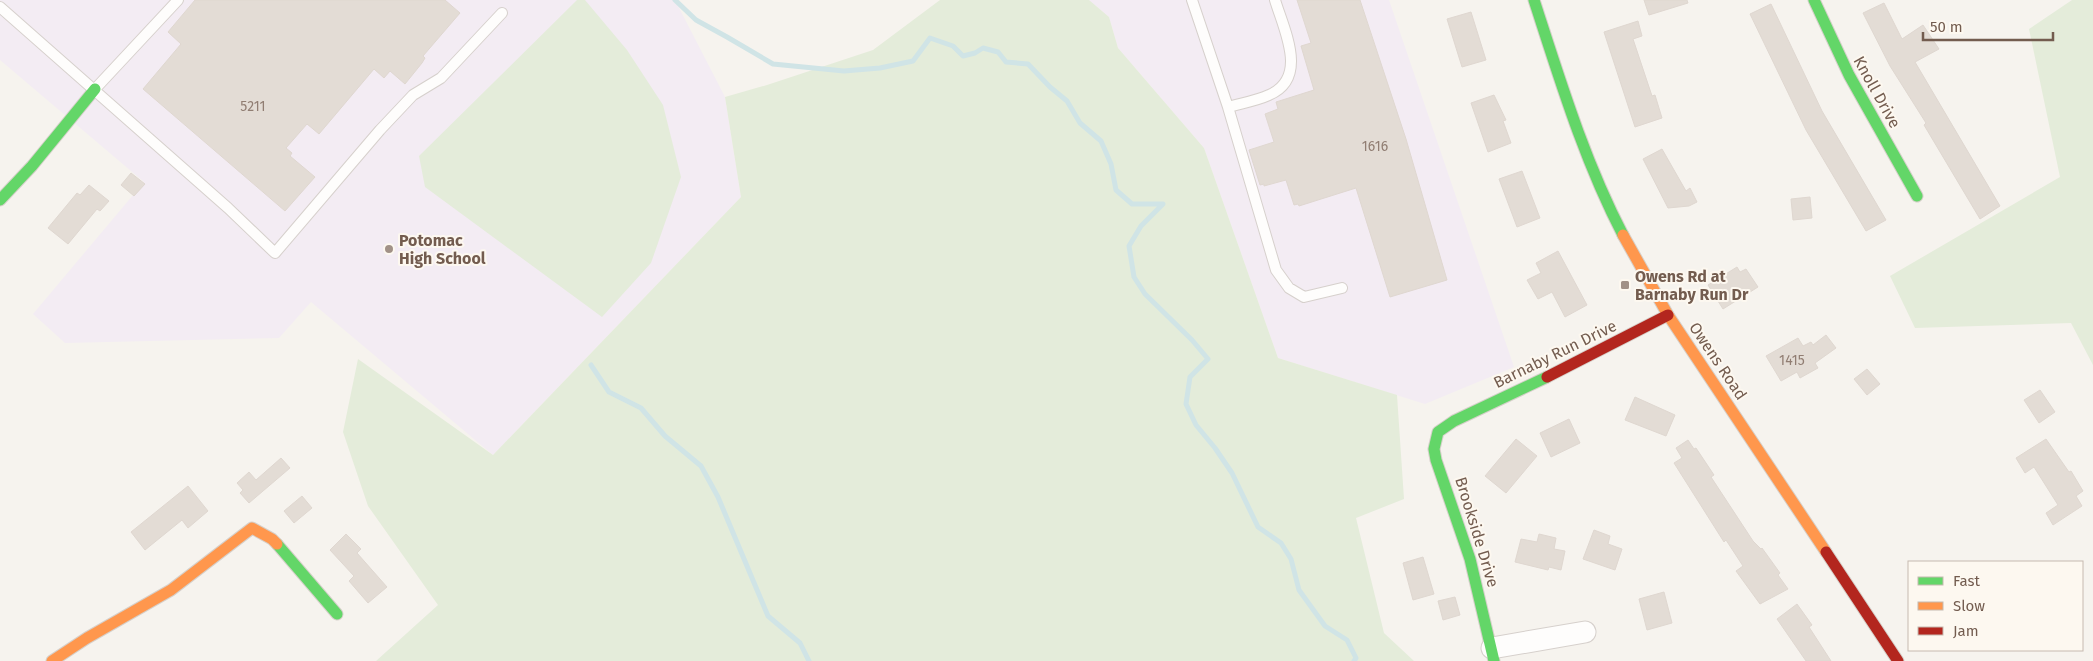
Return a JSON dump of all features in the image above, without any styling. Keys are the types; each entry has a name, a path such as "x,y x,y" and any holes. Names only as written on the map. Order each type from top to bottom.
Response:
{"street":[{"name":"Owens Road","path":"1534,0 1570,113 1606,202 1668,316 1898,661"},
{"name":"Knoll Drive","path":"1814,0 1835,49 1917,196"},
{"path":"0,200 32,166 95,89"},
{"name":"Barnaby Run Drive","path":"1454,421 1564,369 1668,316"},
{"name":"Brookside Drive","path":"1454,421 1438,432 1434,449 1436,460 1461,527 1493,654"},
{"path":"52,661 87,638 171,590 252,528 272,539 337,614"},
{"path":"1493,654 1585,632"}],"lane":[{"path":"95,89 178,0"},
{"path":"1192,0 1228,107 1276,270 1289,288 1304,297 1342,288"},
{"path":"1228,107 1270,95 1287,83 1290,76 1290,46 1275,0"},
{"path":"0,7 95,89 275,253 413,95 441,78 502,13"}],"shaded area":[{"name":"Potomac High School","path":"0,0 675,0 725,97 741,197 493,455 311,302 279,338 65,343 33,314 144,182 0,60"},
{"path":"1089,0 1389,0 1514,367 1425,404 1278,358 1204,148 1118,48 1109,17"}],"green space":[{"path":"577,0 585,0 627,50 663,105 681,177 651,263 602,317 425,187 419,156"},
{"path":"940,0 1089,0 1109,17 1118,48 1204,148 1278,358 1397,395 1404,499 1356,518 1384,633 1414,661 376,661 438,605 368,506 343,432 358,359 493,455 741,197 725,97 873,50"},
{"path":"2072,0 2093,0 2093,365 2071,323 1915,328 1890,276 2060,177 2029,29"}],"building":[{"path":"195,0 445,0 460,13 423,56 425,58 422,63 405,84 390,71 384,78 374,69 319,134 307,124 286,148 292,153 290,156 315,177 285,211 143,89 181,44 168,32"},
{"path":"1297,0 1360,0 1406,139 1447,280 1390,297 1356,188 1299,206 1298,204 1294,205 1286,180 1264,186 1264,184 1260,185 1249,150 1274,142 1265,114 1278,109 1276,102 1314,90 1301,46 1311,43"},
{"path":"1644,0 1687,0 1688,3 1649,15"},
{"path":"1884,3 1902,39 1923,25 1939,49 1915,62 2000,206 1980,219 1924,125 1926,123 1890,66 1863,13"},
{"path":"1771,4 1822,111 1886,220 1866,231 1806,130 1750,14"},
{"path":"1471,12 1486,60 1462,67 1447,19"},
{"path":"1638,21 1642,36 1633,39 1652,96 1655,95 1662,118 1635,127 1604,32"},
{"path":"1494,95 1506,120 1503,121 1511,143 1488,152 1471,103"},
{"path":"1662,149 1686,191 1690,188 1697,202 1689,206 1668,208 1643,159"},
{"path":"1522,171 1540,218 1517,227 1499,179"},
{"path":"131,173 145,184 134,196 121,185"},
{"path":"89,185 109,201 100,211 97,209 68,244 48,228 77,193 80,195"},
{"path":"1810,197 1812,218 1793,220 1791,199"},
{"path":"1558,251 1587,305 1565,317 1552,292 1538,299 1527,280 1541,273 1536,263"},
{"path":"1737,267 1740,272 1746,269 1758,287 1723,309 1708,285"},
{"path":"1826,335 1836,348 1815,363 1818,368 1800,378 1797,372 1781,381 1766,356 1798,338 1803,346 1811,342 1813,345"},
{"path":"1867,369 1880,384 1867,395 1854,379"},
{"path":"2040,390 2055,412 2039,423 2024,400"},
{"path":"1635,397 1675,415 1666,436 1625,420"},
{"path":"1569,419 1580,443 1551,457 1540,433"},
{"path":"1516,439 1537,456 1506,493 1485,476"},
{"path":"2046,439 2069,472 2071,471 2083,491 2076,496 2082,506 2053,525 2046,513 2058,505 2034,467 2025,473 2016,458"},
{"path":"1688,440 1694,449 1696,448 1714,475 1711,477 1753,541 1762,548 1780,573 1778,575 1788,589 1760,604 1736,571 1743,566 1726,540 1724,542 1674,463 1682,458 1676,448"},
{"path":"281,458 290,468 249,503 240,493 243,490 237,483 249,472 256,480"},
{"path":"188,486 208,511 188,528 182,520 145,550 131,532"},
{"path":"302,496 312,508 294,523 284,511"},
{"path":"1594,530 1610,536 1608,544 1622,549 1615,570 1583,559"},
{"path":"346,534 361,549 357,553 387,587 368,603 349,581 354,576 330,550"},
{"path":"1539,534 1556,538 1554,549 1565,551 1561,570 1549,567 1548,570 1515,562 1521,539 1537,542"},
{"path":"1423,557 1434,594 1413,600 1403,563"},
{"path":"1664,592 1672,623 1647,630 1639,599"},
{"path":"1455,597 1460,615 1443,620 1438,601"},
{"path":"1797,604 1812,625 1809,627 1831,661 1806,661 1777,619"}],"waterway":[{"path":"675,0 696,20 773,64 844,71 880,68 913,61 930,38 953,46 963,56 975,53 983,48 998,52 1006,62 1028,64 1050,87 1067,101 1080,123 1101,141 1111,164 1116,190 1132,204 1163,204 1141,226 1129,246 1134,277 1145,294 1192,340 1208,359 1190,377 1186,404 1196,425 1232,473 1258,527 1281,543 1291,559 1299,590 1325,626 1347,640 1356,658 1354,661"},
{"path":"591,365 609,392 641,408 665,436 701,466 718,497 768,616 800,643 809,661"}],"traffic: fast":[{"path":"1534,0 1563,90 1585,149 1596,178 1623,235"},
{"path":"1814,0 1849,75 1917,196"},
{"path":"0,200 32,166 95,89"},
{"path":"1494,661 1470,559 1436,460 1434,449 1438,432 1454,421 1547,377"},
{"path":"277,544 337,614"}],"traffic: slow":[{"path":"1623,235 1668,315 1826,552"},
{"path":"52,661 87,638 171,590 252,528 272,539 277,544"}],"traffic: jam":[{"path":"1547,377 1668,315"},
{"path":"1826,552 1898,661"}],"place":[{"name":"Potomac High School","path":"389,249"},
{"name":"Owens Rd at Barnaby Run Dr","path":"1625,285"}]}
